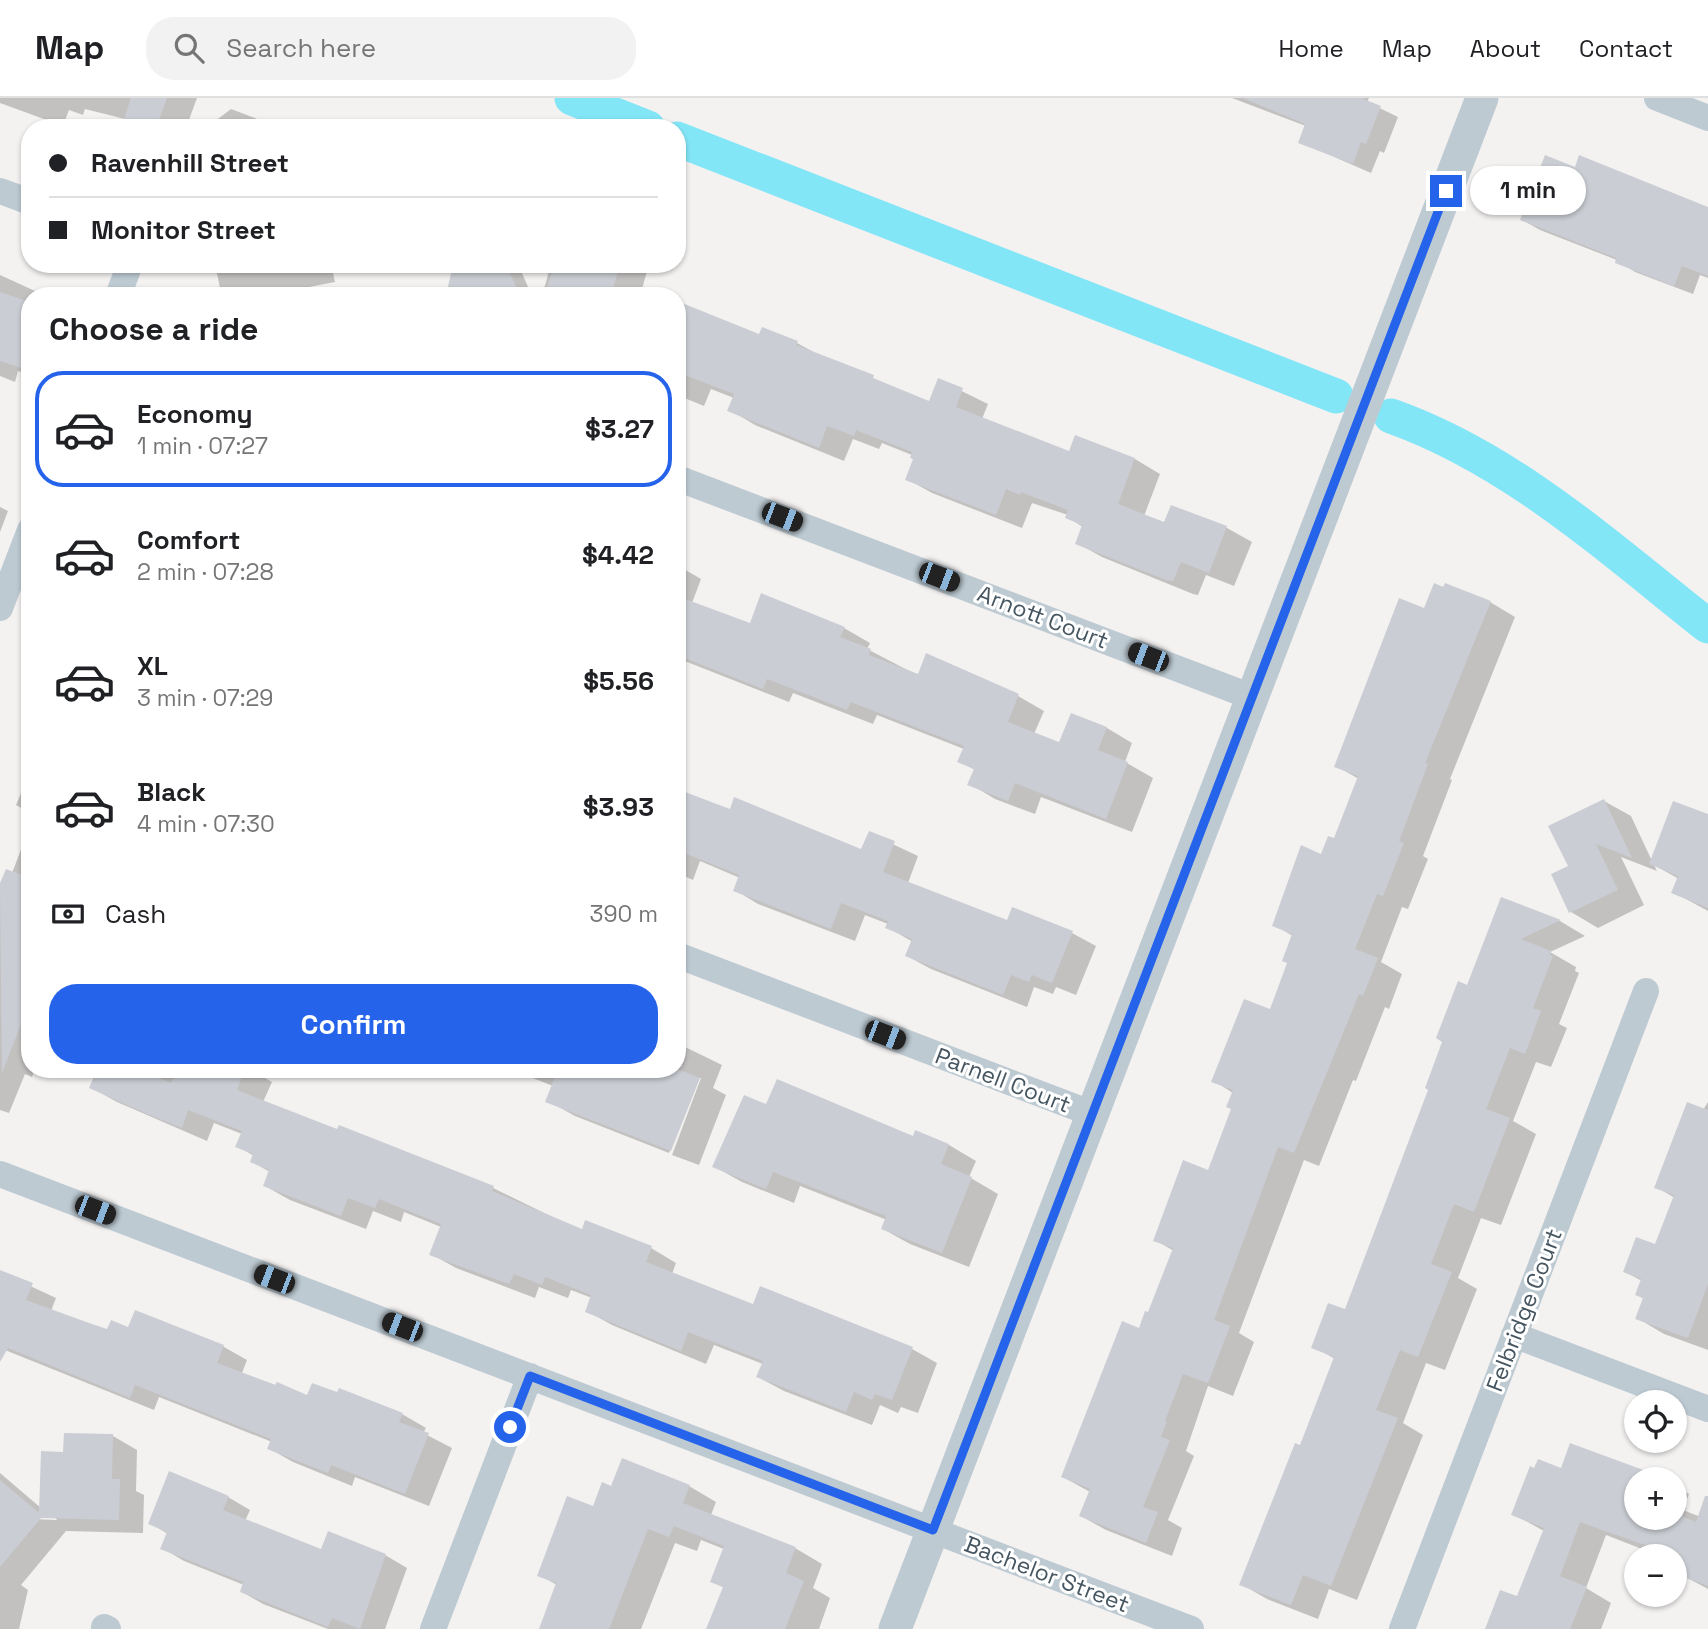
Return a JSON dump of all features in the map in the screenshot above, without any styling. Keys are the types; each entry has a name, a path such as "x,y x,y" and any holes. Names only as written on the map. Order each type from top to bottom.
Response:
{"street":[{"path":"895,1629 1482,98"},
{"path":"1657,98 1708,118"},
{"path":"0,191 21,199"},
{"name":"Arnott Court","path":"686,481 1252,697"},
{"path":"0,608 21,553"},
{"name":"Parnell Court","path":"686,958 1093,1114"},
{"name":"Felbridge Court","path":"1402,1629 1646,991"},
{"name":"Bachelor Street","path":"0,1174 1191,1629"},
{"path":"1514,1335 1708,1409"},
{"path":"433,1629 530,1376"}],"building":[{"path":"131,98 167,98 159,119 124,119"},
{"path":"1243,98 1361,98 1381,106 1366,144 1361,142 1353,164 1298,143 1305,124"},
{"path":"1545,155 1575,167 1579,155 1708,207 1708,276 1682,266 1674,286 1615,263 1616,258 1520,220"},
{"path":"451,273 510,273 516,287 448,287"},
{"path":"551,273 617,273 614,287 548,287"},
{"path":"0,292 21,299 21,368 0,361"},
{"path":"686,305 759,334 762,327 798,341 796,345 874,375 873,378 929,401 938,378 963,388 956,407 1069,451 1075,435 1135,458 1118,504 1164,522 1171,505 1227,526 1209,573 1181,562 1173,581 1166,580 1075,544 1082,525 1065,518 1068,510 1006,489 996,515 905,480 913,459 910,458 912,452 856,430 854,436 827,426 819,448 727,411 734,394 686,375"},
{"path":"1434,583 1443,587 1445,583 1491,601 1425,763 1428,764 1399,841 1404,843 1383,896 1377,894 1355,949 1378,958 1363,996 1359,994 1294,1153 1278,1147 1214,1320 1230,1326 1208,1383 1183,1374 1165,1421 1161,1437 1170,1440 1143,1507 1158,1512 1146,1543 1079,1516 1090,1489 1061,1477 1122,1321 1139,1328 1173,1248 1153,1241 1183,1160 1208,1170 1231,1109 1226,1107 1233,1090 1211,1082 1244,999 1270,1009 1287,963 1282,961 1292,934 1272,926 1301,845 1321,854 1328,836 1334,838 1358,776 1334,767 1399,598 1424,608"},
{"path":"761,593 845,627 840,637 871,649 869,655 918,674 926,653 1019,694 1008,722 1059,742 1071,713 1107,727 1098,750 1128,762 1106,819 1015,783 1008,801 967,785 974,769 957,762 964,746 851,702 847,710 767,679 763,689 686,659 686,599 750,623"},
{"path":"686,792 730,809 734,797 861,849 869,831 895,841 883,872 1007,920 1012,907 1073,931 1052,983 1032,975 1029,982 1011,975 1003,995 905,956 912,939 885,928 888,921 841,903 831,929 733,891 739,875 686,854"},
{"path":"1604,799 1632,858 1596,844 1618,890 1569,913 1551,874 1568,866 1548,826"},
{"path":"1673,801 1708,814 1708,908 1671,893 1678,876 1649,864"},
{"path":"6,869 21,875 21,1024 2,1073 0,883"},
{"path":"1501,897 1561,920 1521,939 1551,951 1550,955 1553,956 1533,1008 1541,1011 1525,1054 1510,1048 1486,1109 1510,1118 1474,1212 1454,1204 1431,1264 1452,1272 1418,1357 1400,1350 1376,1410 1398,1418 1331,1586 1303,1575 1291,1605 1239,1585 1295,1443 1300,1445 1334,1357 1311,1348 1328,1303 1345,1309 1428,1090 1425,1088 1442,1042 1436,1038 1458,981 1467,985"},
{"path":"686,1073 700,1078 671,1151 545,1102 554,1078 686,1078"},
{"path":"93,1078 160,1078 171,1083 173,1078 242,1078 237,1090 337,1129 339,1125 494,1186 492,1191 582,1229 585,1220 652,1246 646,1262 753,1304 760,1286 913,1347 892,1400 875,1394 872,1400 854,1392 846,1412 756,1377 763,1361 688,1332 681,1351 585,1312 591,1295 545,1277 542,1285 514,1274 509,1284 429,1255 441,1224 379,1199 375,1208 348,1198 341,1216 263,1186 269,1170 250,1162 253,1154 235,1147 242,1131 188,1110 182,1128 89,1088"},
{"path":"777,1079 913,1136 915,1130 949,1144 941,1164 972,1177 942,1253 881,1229 886,1216 773,1172 766,1189 712,1167 744,1095 766,1104"},
{"path":"1687,1102 1708,1110 1708,1284 1688,1338 1635,1319 1643,1298 1635,1295 1641,1279 1623,1272 1636,1237 1655,1244 1674,1195 1654,1188"},
{"path":"0,1270 33,1283 26,1300 89,1323 107,1329 111,1320 128,1327 135,1310 224,1345 217,1363 275,1385 277,1382 307,1395 312,1383 337,1392 339,1388 403,1413 399,1422 429,1433 405,1494 331,1465 328,1473 267,1449 271,1439 135,1385 130,1398 8,1348 0,1362"},
{"path":"64,1433 113,1434 112,1479 120,1479 119,1520 41,1518 0,1567 0,1480 39,1513 41,1451 63,1452"},
{"path":"1570,1443 1635,1467 1624,1467 1624,1530 1687,1530 1687,1519 1696,1522 1705,1496 1708,1496 1708,1586 1687,1578 1687,1544 1641,1544 1580,1522 1560,1576 1587,1587 1570,1629 1485,1629 1500,1590 1517,1596 1544,1528 1511,1515 1530,1466 1534,1468 1538,1459 1561,1468"},
{"path":"622,1458 690,1485 683,1503 796,1547 786,1573 804,1581 785,1629 706,1629 723,1587 710,1582 724,1546 674,1526 669,1537 648,1529 609,1629 539,1629 556,1583 537,1576 567,1496 593,1506 602,1482 611,1486"},
{"path":"169,1471 229,1496 223,1510 321,1549 328,1531 386,1554 360,1629 332,1618 328,1627 240,1592 243,1582 160,1549 167,1532 148,1524"}],"waterway":[{"path":"572,98 625,119"},
{"path":"686,143 1336,396"},
{"path":"1391,416 1478,456 1518,481 1558,508 1708,626"}],"route":[{"path":"510,1427 530,1376 933,1530 1446,191"}]}
